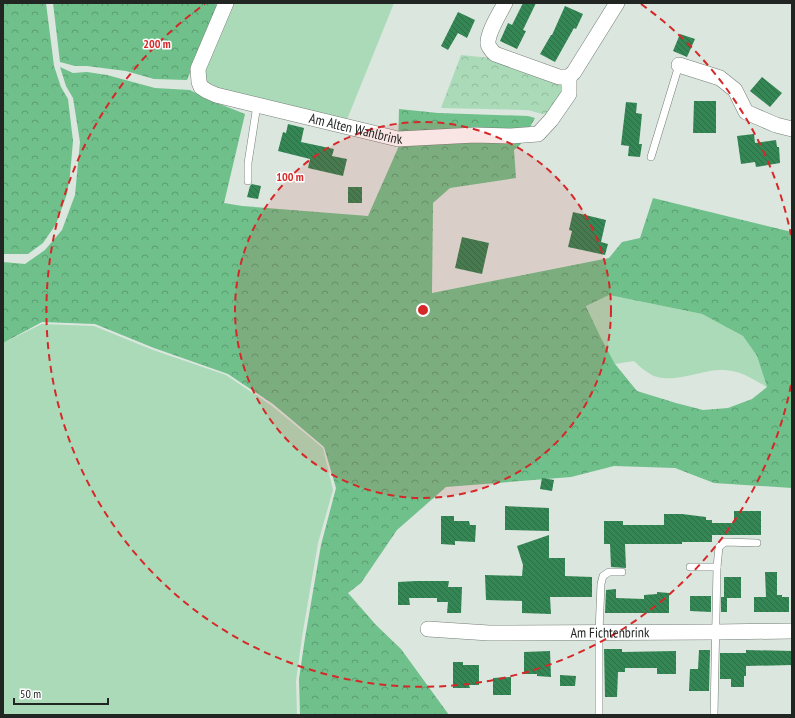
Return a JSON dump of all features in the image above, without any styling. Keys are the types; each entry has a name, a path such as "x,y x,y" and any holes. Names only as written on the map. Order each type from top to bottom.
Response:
{"street":[{"name":"Am Alten Wahlbrink","path":"226,3 198,69 199,82 204,89 216,95 398,139 475,135 538,134 551,120 569,94 569,77"},
{"path":"505,3 490,35 488,43 490,49 495,54 559,77 569,77 574,72 617,3"},
{"path":"679,65 720,78 735,90 746,112 776,126 792,129"},
{"name":"Am Fichtenbrink","path":"428,629 481,633 792,631"}],"lane":[{"path":"651,157 679,65"},
{"path":"248,181 248,163 257,105"},
{"path":"714,715 717,567 719,547 725,542 757,543"},
{"path":"690,566 717,567"},
{"path":"599,715 599,632 601,584 603,576 609,572 622,572"}],"green space":[{"path":"3,3 46,3 54,66 61,87 68,99 73,141 67,194 56,224 43,243 28,254 3,254"},
{"path":"53,3 211,3 219,5 187,80 154,79 126,71 75,66 60,62"},
{"path":"232,3 394,3 346,122 213,90 205,81 203,68"},
{"path":"461,55 490,58 559,82 565,87 551,113 543,114 524,110 441,108"},
{"path":"60,67 73,73 87,72 107,75 155,88 190,90 207,99 245,114 224,203 242,206 368,216 398,148 399,109 438,113 528,116 535,118 520,145 514,150 516,178 450,188 433,203 432,293 609,258 622,242 640,238 653,198 792,232 792,488 714,483 675,468 614,466 571,477 446,487 397,530 361,583 348,593 376,625 401,649 449,715 300,715 299,679 305,638 321,545 336,488 324,447 273,404 228,374 154,348 95,324 42,322 3,343 3,262 25,264 45,250 62,230 75,195 80,142 73,98 66,86","holes":["609,295 702,314 743,336 757,356 767,387 752,399 728,408 703,410 637,391 615,364 586,306"]},
{"path":"609,295 702,314 743,336 757,356 767,387 747,376 730,370 715,370 680,377 662,378 649,373 634,361 615,364 586,305"},
{"path":"42,324 94,326 153,350 226,375 272,406 323,448 333,490 318,543 302,637 296,681 297,715 3,715 3,343"}],"building":[{"path":"523,3 536,3 523,30 526,31 517,49 500,41 508,23 512,25"},
{"path":"565,6 583,14 576,29 574,28 555,62 540,54 552,35"},
{"path":"458,12 475,20 467,38 458,33 448,50 441,46"},
{"path":"680,34 695,39 687,57 673,51"},
{"path":"762,77 782,93 770,107 750,91"},
{"path":"694,101 716,101 716,133 693,133"},
{"path":"626,102 637,103 636,113 642,114 639,144 642,144 640,157 628,156 629,146 621,145"},
{"path":"288,124 304,128 301,142 334,149 332,156 347,159 343,176 308,168 310,159 278,151 283,132 286,133"},
{"path":"754,134 755,143 776,140 777,147 779,147 780,163 756,167 755,162 741,164 737,136"},
{"path":"252,184 261,186 258,199 247,197"},
{"path":"348,187 362,187 362,203 348,203"},
{"path":"573,212 606,220 601,242 608,244 605,255 568,247 572,231 569,230"},
{"path":"462,237 489,243 482,274 455,268"},
{"path":"542,478 554,480 552,491 540,489"},
{"path":"505,506 549,508 549,531 505,530"},
{"path":"734,511 761,511 761,535 712,535 712,542 682,542 682,544 625,544 626,568 611,567 610,544 604,544 604,521 623,521 623,525 664,525 664,514 682,514 706,517 706,520 712,520 712,523 734,523"},
{"path":"441,516 454,516 454,521 469,521 470,525 476,525 475,542 455,541 455,545 441,544"},
{"path":"549,535 549,558 565,558 565,576 592,577 592,597 550,597 551,614 522,613 522,601 486,600 485,575 522,576 523,565 517,546"},
{"path":"765,572 777,572 777,595 789,597 789,612 754,612 754,597 766,597"},
{"path":"724,577 741,577 741,598 727,598 727,612 721,612 721,597 724,597"},
{"path":"449,581 448,587 462,587 461,613 447,613 448,602 437,602 437,598 409,598 410,605 398,605 398,582"},
{"path":"616,589 616,598 644,599 644,595 657,594 657,592 669,593 669,613 605,613 606,590"},
{"path":"690,596 711,596 711,612 690,611"},
{"path":"604,649 622,649 622,652 676,651 676,674 657,674 657,668 625,668 625,672 618,672 617,697 605,697"},
{"path":"699,650 710,650 709,691 689,691 690,669 698,669"},
{"path":"746,650 792,651 792,665 746,666 744,687 731,687 731,679 720,679 720,653 746,653"},
{"path":"550,651 551,677 537,676 537,674 524,674 524,652"},
{"path":"453,662 463,662 463,665 479,665 479,685 469,685 470,688 453,688"},
{"path":"560,675 576,676 575,686 560,686"},
{"path":"511,677 511,695 493,695 493,678"}]}
